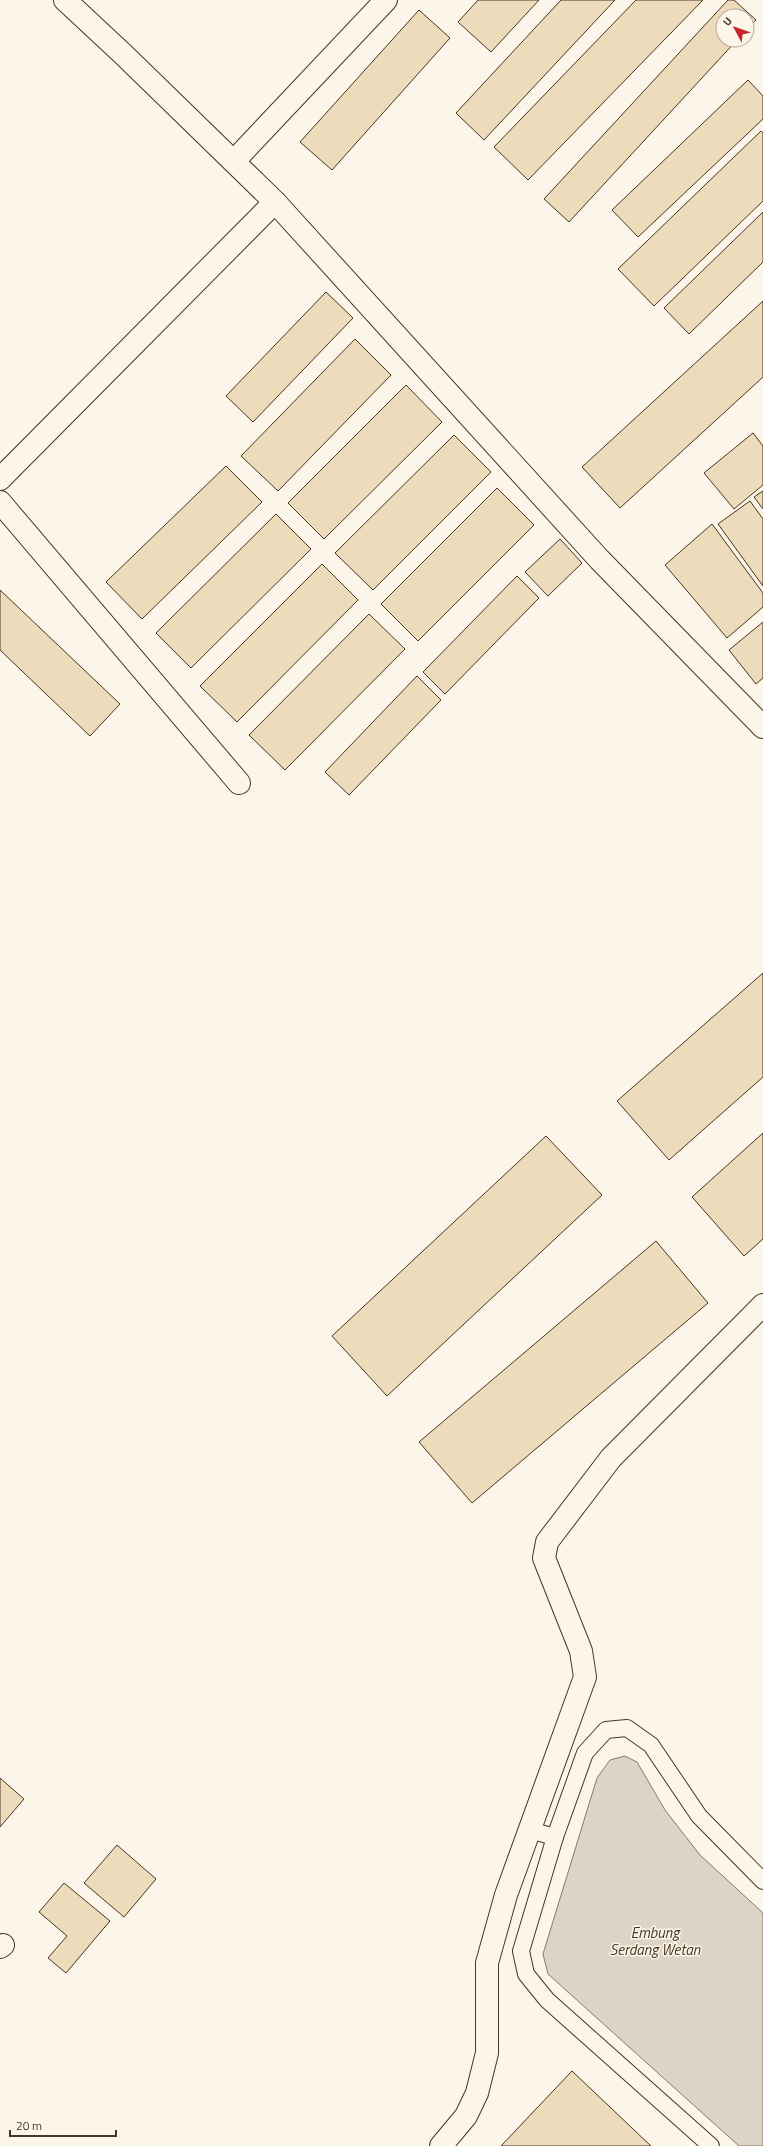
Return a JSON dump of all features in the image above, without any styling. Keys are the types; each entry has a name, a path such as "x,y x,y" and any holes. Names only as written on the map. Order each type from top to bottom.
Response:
{"street":[{"path":"65,0 275,202 599,558 763,727"},
{"path":"234,161 386,0"},
{"path":"0,479 275,202"},
{"path":"0,502 239,783"},
{"path":"441,2146 466,2116 477,2093 487,2053 487,1963 506,1895 585,1677 581,1651 544,1558 547,1542 611,1458 763,1305"}],"lane":[{"path":"711,2146 548,2000 526,1974 521,1951 555,1837 585,1753 606,1730 627,1728 651,1745 699,1816 763,1881"},
{"path":"529,1830 555,1837"}],"water":[{"name":"Embung Serdang Wetan","path":"625,1756 637,1762 665,1810 700,1855 763,1913 763,2146 739,2146 548,1974 543,1954 597,1778 610,1760"}],"building":[{"path":"478,0 539,0 491,52 458,22"},
{"path":"561,0 615,0 484,140 456,113"},
{"path":"636,0 703,0 528,180 494,147"},
{"path":"728,0 734,0 743,8 721,8"},
{"path":"419,10 450,38 332,170 300,142"},
{"path":"715,14 715,48 730,48 569,222 544,199"},
{"path":"748,80 763,96 763,119 638,237 612,210"},
{"path":"761,131 763,133 763,201 654,306 618,269"},
{"path":"763,212 763,262 689,334 664,308"},
{"path":"326,292 353,318 253,422 226,396"},
{"path":"763,301 763,377 620,508 582,467"},
{"path":"355,339 391,375 278,491 241,456"},
{"path":"406,385 442,422 324,539 288,503"},
{"path":"753,433 763,446 763,485 734,509 704,473"},
{"path":"454,435 491,472 373,590 335,553"},
{"path":"226,466 262,502 142,619 106,582"},
{"path":"497,488 534,525 418,641 381,604"},
{"path":"763,491 763,509 754,497"},
{"path":"750,501 763,519 763,586 718,524"},
{"path":"276,514 311,549 191,668 156,633"},
{"path":"712,524 763,593 763,607 727,638 665,565"},
{"path":"560,539 582,563 548,596 525,572"},
{"path":"322,564 358,600 237,722 200,686"},
{"path":"517,576 539,598 445,694 423,672"},
{"path":"0,590 120,704 90,736 0,650"},
{"path":"369,614 405,649 285,770 249,735"},
{"path":"763,622 763,678 756,684 729,650"},
{"path":"417,676 441,700 349,795 325,772"},
{"path":"763,973 763,1077 669,1160 617,1101"},
{"path":"763,1133 763,1239 744,1256 692,1197"},
{"path":"546,1136 602,1195 387,1396 332,1336"},
{"path":"656,1241 708,1303 472,1503 419,1442"},
{"path":"0,1778 24,1799 0,1827"},
{"path":"117,1845 156,1879 124,1917 84,1883"},
{"path":"64,1883 110,1921 66,1973 48,1958 67,1936 39,1912"},
{"path":"572,2071 651,2146 501,2146"}]}
